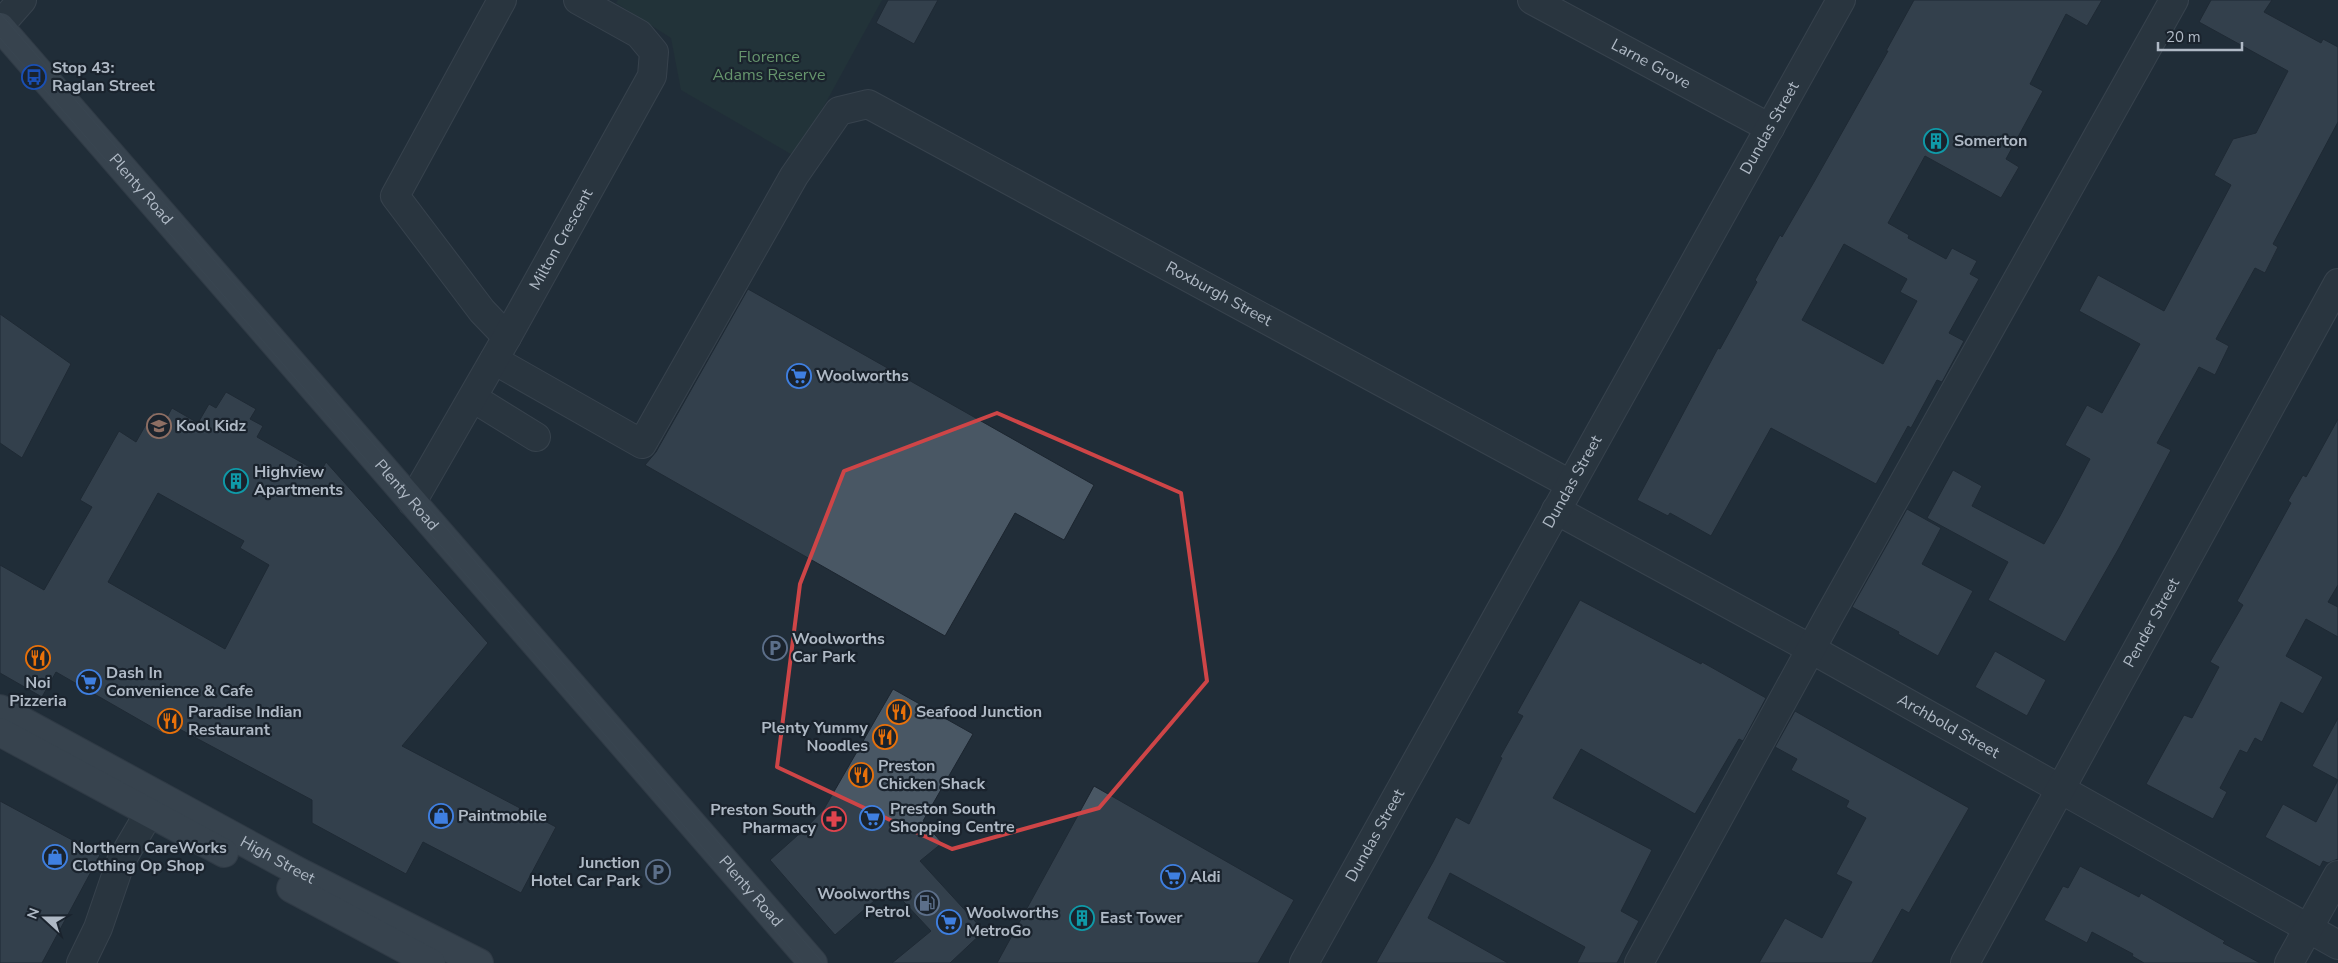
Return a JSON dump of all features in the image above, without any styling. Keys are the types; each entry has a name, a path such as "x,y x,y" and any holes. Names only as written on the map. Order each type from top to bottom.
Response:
{"main road":[{"name":"Plenty Road","path":"0,26 813,963"},
{"name":"High Street","path":"0,709 36,741 440,958 479,963"},
{"name":"High Street","path":"0,732 36,741"}],"street":[{"path":"0,20 3,0"},
{"path":"0,26 22,0"},
{"path":"502,0 395,196 482,311 507,337"},
{"name":"Milton Crescent","path":"412,502 507,337 652,76 654,52 639,34 578,0"},
{"name":"Larne Grove","path":"1532,0 1770,128"},
{"name":"Dundas Street","path":"1304,963 1842,0"},
{"path":"1639,963 1811,649 2174,0"},
{"name":"Roxburgh Street","path":"494,360 642,444 794,176 839,111 868,104 1570,484"},
{"name":"Pender Street","path":"1966,963 2338,283"},
{"path":"472,398 536,437"},
{"name":"Archbold Street","path":"1556,510 1811,649 2338,945"},
{"path":"82,963 98,928 121,861 154,805"},
{"path":"2289,963 2338,875"}],"highlighted area":[{"path":"997,413 1181,493 1207,681 1099,808 952,849 777,767 800,584 844,471"}],"green space":[{"name":"Florence Adams Reserve","path":"618,0 882,0 796,157 681,90 671,38 616,3"}],"building":[{"path":"888,0 938,0 914,44 876,23"},
{"path":"1914,0 2102,0 2087,26 2066,14 2030,84 2043,91 2006,159 2019,167 2001,198 1925,156 1888,223 1909,235 1908,238 1946,259 1952,248 1977,261 1970,274 1979,279 1949,333 1964,341 1942,382 1937,380 1911,428 1908,426 1876,484 1771,428 1711,536 1670,513 1668,516 1637,500 1718,348 1720,349 1757,282 1755,280 1780,235 1782,237 1814,182 1888,51 1886,51","holes":["1844,244 1907,279 1900,292 1917,301 1883,364 1802,320"]},
{"path":"2211,0 2272,0 2264,12 2321,43 2323,39 2338,47 2338,122 2273,244 2278,247 2265,273 2255,268 2216,339 2229,346 2215,375 2199,367 2157,443 2171,450 2119,548 2065,642 1988,600 2008,562 1927,518 1953,470 1982,486 1972,506 2044,544 2060,516 2090,459 2065,445 2087,405 2102,413 2140,344 2079,311 2098,275 2164,311 2231,185 2214,175 2233,139 2256,133 2288,71 2199,22"},
{"name":"Woolworths","path":"748,289 1094,485 1064,540 1015,513 945,636 645,465 656,452"},
{"path":"0,314 71,364 22,458 0,443"},
{"path":"226,392 256,409 250,419 263,426 257,437 320,473 326,462 488,643 402,746 556,827 521,893 423,842 406,874 312,823 312,800 170,724 164,734 56,672 42,697 0,673 0,565 44,590 92,507 80,500 119,431 136,442 153,412 166,419 172,408 198,423 209,404 216,408","holes":["158,493 244,541 240,548 269,565 225,649 108,582"]},
{"path":"2338,419 2338,585 2328,602 2338,607 2338,637 2306,619 2286,656 2323,677 2303,714 2281,702 2262,742 2255,738 2247,753 2240,750 2220,788 2227,792 2213,819 2146,784 2184,715 2192,718 2219,667 2210,662 2243,605 2237,601 2291,503 2288,501 2303,475 2306,477"},
{"path":"1907,509 1941,528 1922,564 1973,591 1938,656 1898,634 1899,632 1852,607"},
{"path":"1580,600 1701,664 1702,662 1766,698 1743,741 1739,739 1695,814 1581,749 1553,798 1652,850 1621,911 1639,921 1617,963 1577,963 1585,947 1450,873 1428,918 1508,963 1376,963 1456,817 1469,824 1502,758 1500,757 1523,716 1517,713"},
{"path":"1995,651 2046,680 2027,716 1975,687"},
{"name":"Preston South Shopping Centre","path":"893,689 973,734 923,821 942,843 920,861 984,931 950,963 892,963 931,931 890,887 835,935 770,860 824,809"},
{"path":"1795,711 1969,808 1909,913 1902,909 1872,963 1759,963 1785,918 1822,938 1852,882 1836,874 1866,818 1846,807 1849,801 1791,770 1797,759 1775,747"},
{"path":"2338,718 2338,780 2312,766"},
{"path":"2338,780 2338,859 2328,863 2323,861 2320,867 2265,837 2283,804 2316,822"},
{"name":"Aldi","path":"1094,786 1294,900 1258,963 997,963"},
{"path":"0,801 100,855 42,963 0,963"},
{"path":"2080,866 2139,897 2141,893 2225,941 2223,943 2260,963 2144,963 2132,956 2133,954 2092,932 2087,943 2044,920 2063,886 2068,888"}],"tram line":[{"path":"0,13 823,963"},
{"path":"0,38 803,963"}],"place":[{"name":"Stop 43: Raglan Street","path":"34,77"},
{"name":"Somerton","path":"1936,141"},
{"name":"Woolworths","path":"799,376"},
{"name":"Kool Kidz","path":"159,426"},
{"name":"Highview Apartments","path":"236,481"},
{"name":"Woolworths Car Park","path":"775,648"},
{"name":"Noi Pizzeria","path":"38,658"},
{"name":"Dash In Convenience & Cafe","path":"89,682"},
{"name":"Seafood Junction","path":"899,712"},
{"name":"Paradise Indian Restaurant","path":"170,721"},
{"name":"Plenty Yummy Noodles","path":"885,737"},
{"name":"Preston Chicken Shack","path":"861,775"},
{"name":"Paintmobile","path":"441,816"},
{"name":"Preston South Shopping Centre","path":"872,818"},
{"name":"Preston South Pharmacy","path":"834,819"},
{"name":"Northern CareWorks Clothing Op Shop","path":"55,857"},
{"name":"Junction Hotel Car Park","path":"658,872"},
{"name":"Aldi","path":"1173,877"},
{"name":"Woolworths Petrol","path":"927,903"},
{"name":"East Tower","path":"1082,918"},
{"name":"Woolworths MetroGo","path":"949,922"}]}
